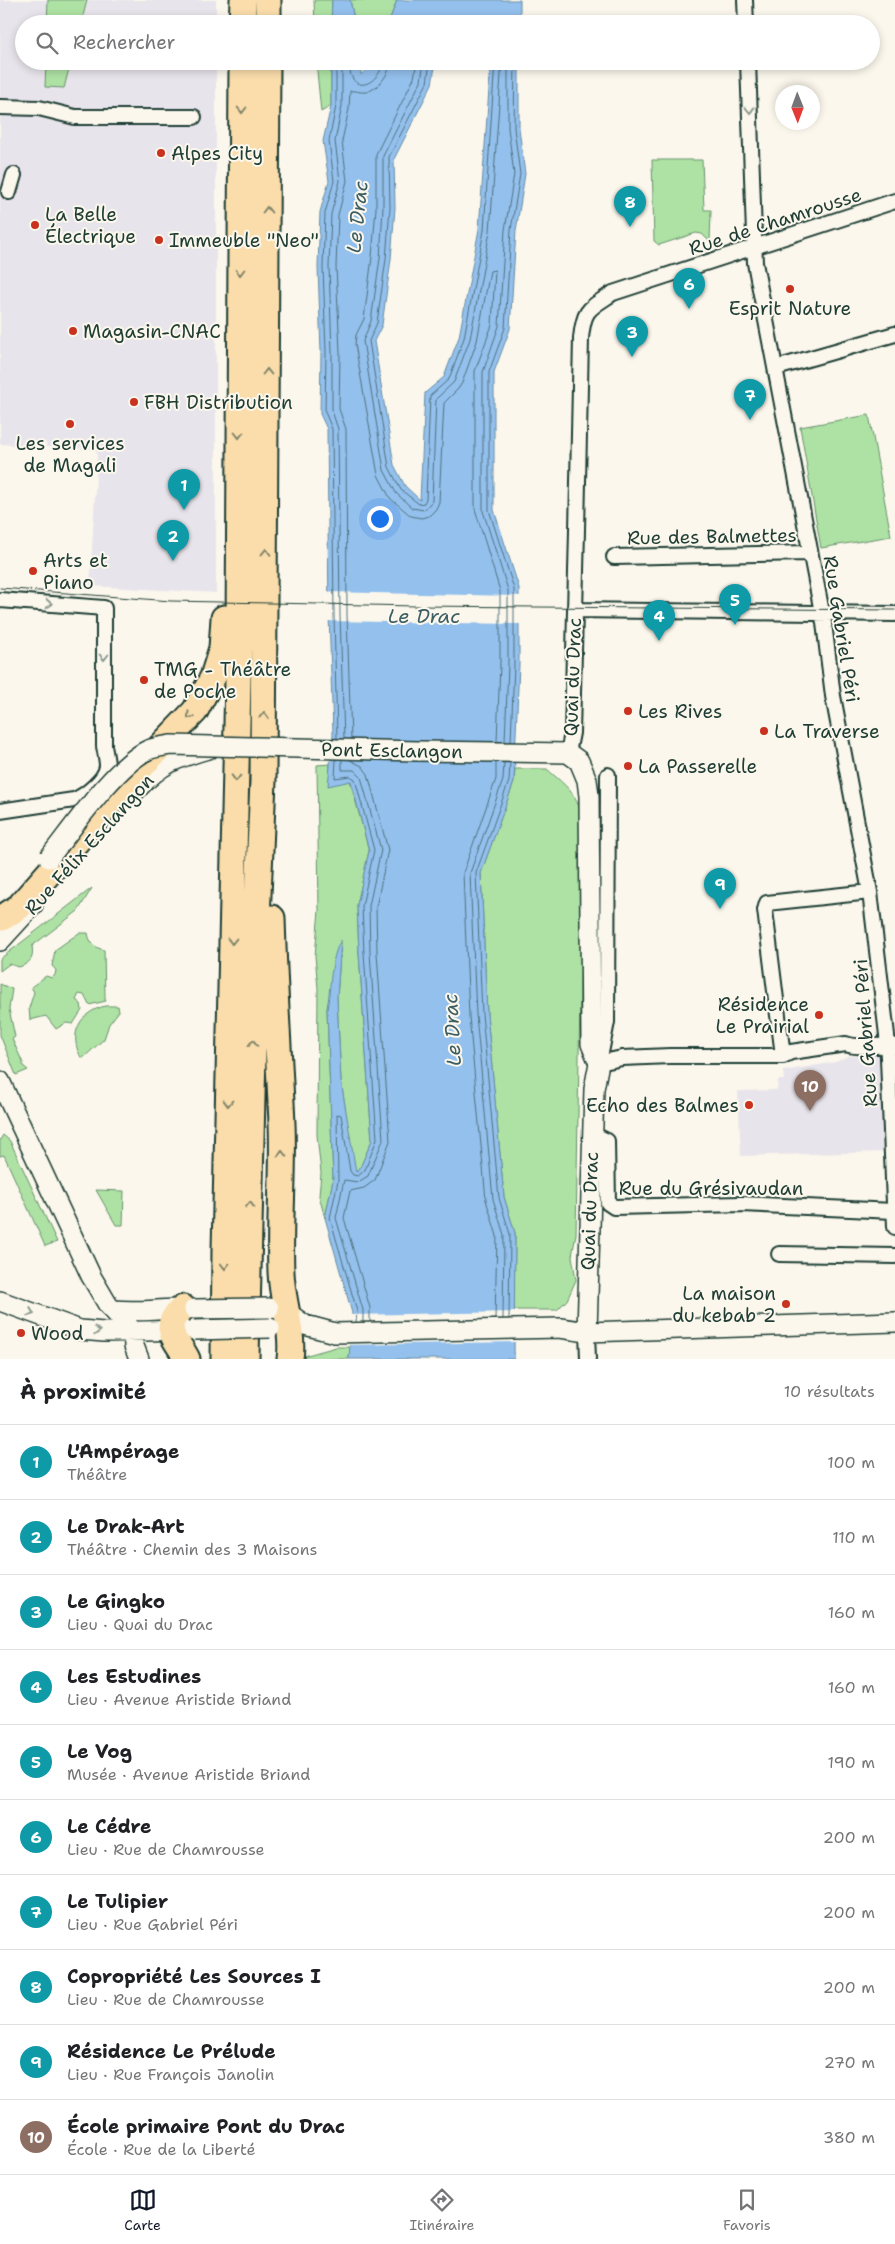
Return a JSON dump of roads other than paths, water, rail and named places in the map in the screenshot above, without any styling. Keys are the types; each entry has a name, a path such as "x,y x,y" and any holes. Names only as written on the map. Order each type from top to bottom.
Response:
{"highway":[{"path":"242,15 243,0"},
{"path":"268,0 268,15"},
{"path":"224,1359 224,1250 239,636 238,520 242,70"},
{"path":"246,1359 255,964 263,781 267,70"},
{"path":"1,927 145,763 195,711 205,696 222,648 228,563 238,520"},
{"path":"263,781 271,836 274,984 282,1125 281,1328"},
{"path":"186,1320 176,1344 187,1359"}],"street":[{"path":"745,0 746,15"},
{"name":"Rue Gabriel Péri","path":"748,70 756,247 755,263 822,614 834,696 870,892 891,1046 895,1227"},
{"path":"0,107 40,108 75,116 194,117"},
{"path":"9,192 14,175"},
{"name":"Rue de Chamrousse","path":"586,312 613,293 895,201"},
{"name":"Quai du Drac","path":"586,312 583,321 582,338 572,733 568,753 579,761 587,780 589,796 591,1044 599,1063"},
{"path":"776,368 895,334"},
{"name":"Rue des Balmettes","path":"614,557 810,553"},
{"path":"0,600 104,608 104,746 107,766 105,773 85,796 74,800 0,811"},
{"path":"574,610 895,614"},
{"name":"Rue Félix Esclangon","path":"1,927 49,858 115,776 133,760 149,750 171,745 217,746"},
{"name":"Rue Félix Esclangon","path":"1,927 65,870 150,775 176,758 217,746"},
{"name":"Pont Esclangon","path":"217,746 568,753"},
{"name":"Quai du Drac","path":"588,1359 587,1332 594,1089 607,1022 608,775"},
{"path":"783,1056 765,910 767,903 870,892"},
{"path":"599,1063 623,1066 716,1057 783,1056 791,1052 846,1044 852,1046 891,1046"},
{"path":"0,1082 91,1276 111,1307 133,1331 134,1346 139,1359"},
{"name":"Rue du Grésivaudan","path":"592,1138 601,1138 607,1141 608,1203 614,1207 741,1204 894,1211"},
{"path":"779,1254 895,1256"},
{"path":"0,1301 80,1330 104,1332 133,1331 186,1320"},
{"path":"111,1307 150,1312 186,1320 281,1328 319,1337 335,1333 560,1328 587,1332 895,1322"},
{"path":"133,1331 150,1312"},
{"path":"281,1328 305,1326 335,1333"}],"water":[{"path":"332,0 350,0 353,15 331,15"},
{"path":"397,0 520,0 520,15 391,15"},
{"name":"Le Drac","path":"331,70 361,70 361,75 366,70 434,70 432,84 394,159 395,208 391,259 382,325 374,341 394,465 405,486 420,500 425,393 444,377 459,337 479,229 490,70 519,70 519,128 525,174 516,231 510,329 494,372 494,510 519,588 519,664 514,782 481,873 487,1014 504,1197 515,1233 514,1359 349,1359 352,1313 325,1218 333,1180 327,1009 333,964 337,947 341,940 337,998 341,1081 356,1172 360,1168 372,1140 357,905 369,851 351,781 328,786 333,734 329,615 327,429 320,414 321,352 318,267 320,212 329,181 323,141 331,106"}],"tram line":[{"path":"0,588 171,601 416,606 895,610"}],"place":[{"name":"Alpes City","path":"161,153"},
{"name":"La Belle Électrique","path":"35,225"},
{"name":"Copropriété Les Sources I","path":"630,227"},
{"name":"Immeuble \"Neo\"","path":"159,240"},
{"name":"Esprit Nature","path":"790,289"},
{"name":"Le Cédre","path":"689,309"},
{"name":"Magasin-CNAC","path":"73,331"},
{"name":"Le Gingko","path":"632,357"},
{"name":"FBH Distribution","path":"134,402"},
{"name":"Le Tulipier","path":"750,420"},
{"name":"Les services de Magali","path":"70,424"},
{"name":"L'Ampérage","path":"184,510"},
{"name":"Le Drak-Art","path":"173,561"},
{"name":"Arts et Piano","path":"33,571"},
{"name":"Le Vog","path":"735,625"},
{"name":"Les Estudines","path":"659,641"},
{"name":"TMG - Théâtre de Poche","path":"144,680"},
{"name":"Les Rives","path":"628,711"},
{"name":"La Traverse","path":"764,731"},
{"name":"La Passerelle","path":"628,766"},
{"name":"Résidence Le Prélude","path":"720,909"},
{"name":"Résidence Le Prairial","path":"819,1015"},
{"name":"Echo des Balmes","path":"749,1105"},
{"name":"École primaire Pont du Drac","path":"810,1111"},
{"name":"La maison du kebab 2","path":"786,1304"},
{"name":"Wood","path":"21,1333"}]}
